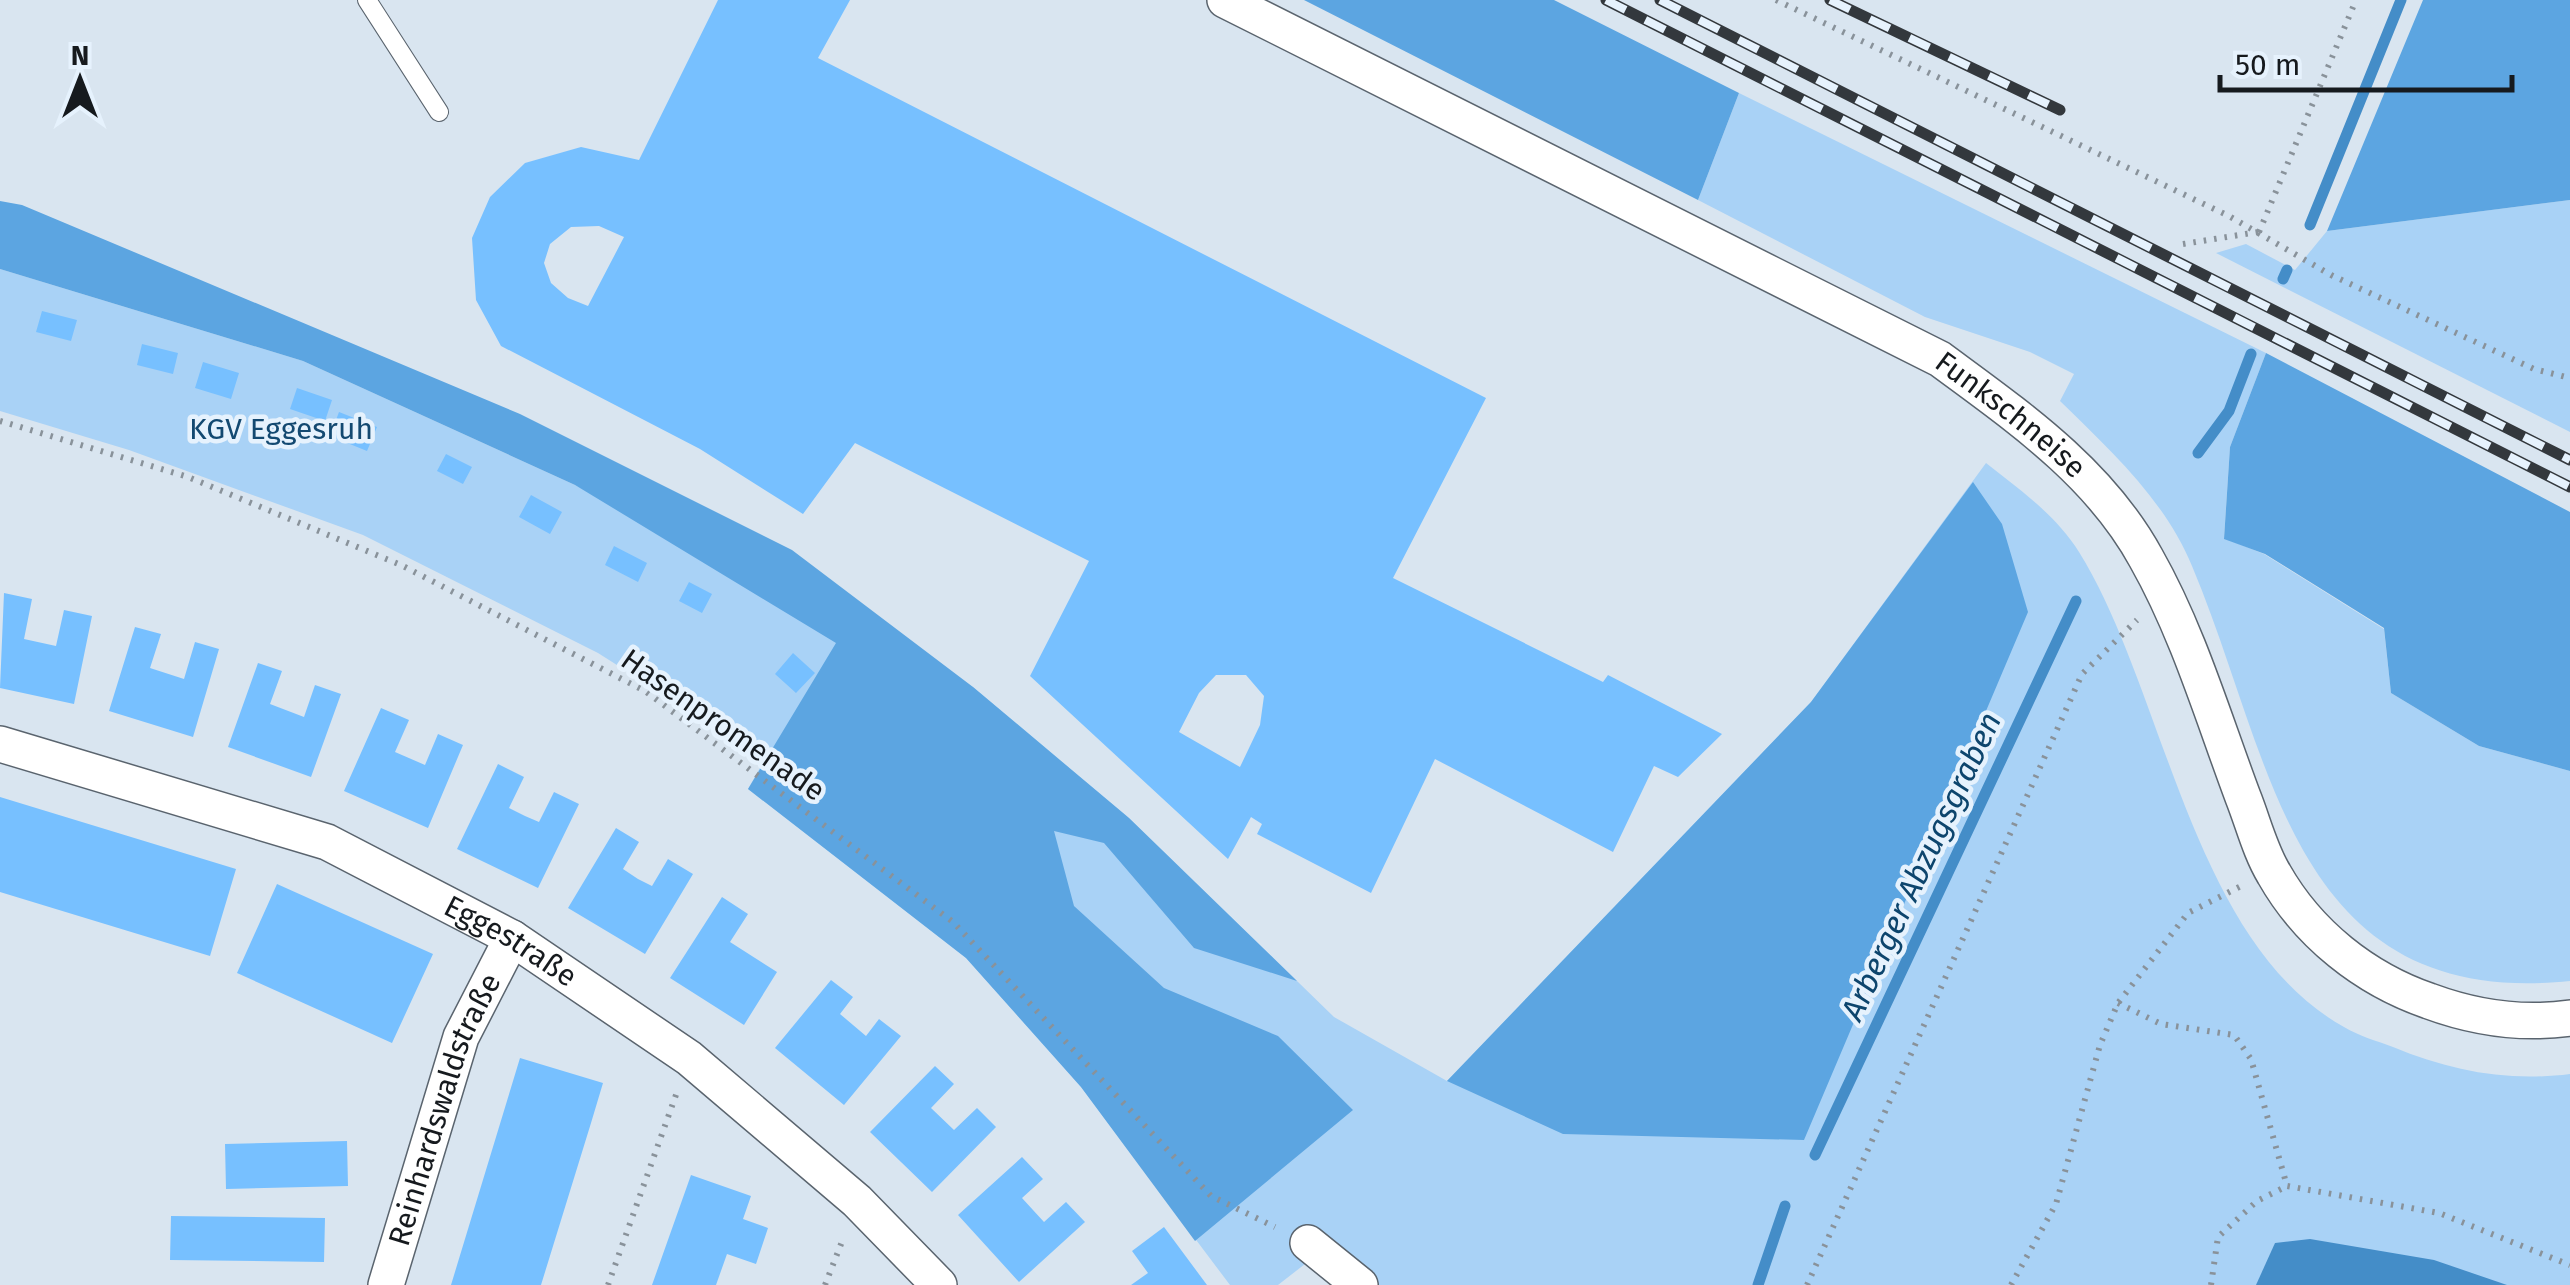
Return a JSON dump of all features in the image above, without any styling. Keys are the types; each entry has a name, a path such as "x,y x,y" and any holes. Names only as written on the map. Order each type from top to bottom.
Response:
{"street":[{"name":"Funkschneise","path":"1225,0 1940,359 2041,434 2111,504 2145,556 2170,606 2271,870 2336,950 2393,989 2466,1015 2540,1022 2570,1018"},
{"name":"Eggestraße","path":"0,744 327,842 512,938 689,1058 857,1201 939,1285"},
{"name":"Reinhardswaldstraße","path":"386,1285 460,1037 512,938"},
{"path":"1308,1243 1335,1278"}],"lane":[{"path":"367,0 439,112"}],"path":[{"path":"1776,0 2259,232 2330,275 2534,369 2570,378"},
{"path":"2259,232 2356,0"},
{"path":"2183,244 2259,232"},
{"name":"Hasenpromenade","path":"0,421 188,477 401,564 646,691 952,922 1210,1196 1308,1243"},
{"path":"1807,1285 2082,674 2132,622 2170,606"},
{"path":"2012,1285 2056,1204 2100,1045 2118,1002 2188,913 2271,870"},
{"path":"2118,1002 2160,1024 2234,1035 2251,1059 2287,1186"},
{"path":"608,1285 689,1058"},
{"path":"2211,1285 2218,1237 2257,1201 2287,1186 2439,1213 2570,1265"}],"green space":[{"path":"1739,93 2266,353 2230,447 2224,538 2264,554 2384,629 2391,693 2479,746 2570,771 2570,981 2477,979 2405,956 2349,914 2307,857 2274,790 2181,542 2135,477 2060,401 2074,374 2030,352 1925,317 1698,200"},
{"path":"2570,200 2570,432 2216,253 2246,244 2295,270 2327,231"},
{"name":"KGV Eggesruh","path":"0,269 303,361 575,485 973,687 1129,818 1334,1017 1447,1081 1811,702 1986,463 2048,515 2079,552 2109,609 2216,876 2250,936 2292,988 2344,1027 2436,1062 2524,1077 2570,1074 2570,1285 1349,1285 1314,1257 1278,1285 1230,1285 1081,1087 966,958 748,789 765,759 598,653 363,535 129,450 0,411"}],"shaded area":[{"path":"1304,0 1554,0 1739,93 1698,200"},
{"path":"2423,0 2570,0 2570,200 2327,231"},
{"path":"0,201 22,205 520,414 792,550 973,687 1129,818 1297,981 1194,948 1104,843 1054,831 1074,906 1164,988 1278,1036 1353,1110 1195,1241 1081,1087 966,958 748,789 836,643 575,485 303,361 0,269"},
{"path":"2266,353 2570,512 2570,771 2479,746 2391,693 2384,628 2265,554 2224,539 2230,447"},
{"path":"1973,482 2002,524 2028,612 1804,1140 1563,1134 1447,1081 1811,702"},
{"path":"2310,1239 2434,1260 2507,1285 2256,1285 2275,1243"}],"building":[{"path":"718,0 850,0 818,58 1486,398 1393,578 1603,682 1608,675 1722,734 1678,777 1654,766 1613,852 1435,759 1371,893 1257,834 1262,824 1251,817 1228,859 1030,676 1089,561 855,443 803,514 700,449 501,346 476,300 472,238 490,197 525,163 581,147 639,160","holes":["599,226 624,237 588,306 568,298 551,283 544,263 550,244 571,227","1216,675 1246,675 1264,696 1260,725 1240,767 1179,732 1199,693"]},
{"path":"42,311 77,320 71,341 36,332"},
{"path":"142,344 178,353 173,374 137,365"},
{"path":"203,362 239,373 231,399 195,388"},
{"path":"297,388 332,400 325,421 290,409"},
{"path":"339,412 377,427 367,451 330,436"},
{"path":"446,454 472,467 463,484 437,471"},
{"path":"531,495 562,512 550,534 519,517"},
{"path":"614,546 647,563 638,582 605,565"},
{"path":"689,582 712,594 702,613 679,601"},
{"path":"4,593 32,599 24,639 56,646 64,610 92,616 74,704 0,688"},
{"path":"135,627 161,634 150,668 184,679 195,642 219,649 193,737 109,711"},
{"path":"793,653 815,673 796,693 775,674"},
{"path":"258,663 282,671 270,704 304,717 315,685 341,694 311,777 228,747"},
{"path":"381,708 409,720 395,752 425,765 438,734 463,745 428,828 344,791"},
{"path":"498,764 524,777 509,808 525,816 539,822 554,792 579,804 538,888 457,849"},
{"path":"0,797 236,869 210,956 0,892"},
{"path":"616,828 639,842 623,869 638,879 652,886 668,859 693,874 645,954 568,908"},
{"path":"277,884 433,954 392,1043 237,973"},
{"path":"722,897 748,914 730,942 777,972 744,1025 670,978"},
{"path":"831,980 853,997 840,1014 866,1036 879,1019 901,1036 844,1105 775,1048"},
{"path":"520,1058 603,1083 591,1123 541,1285 451,1285"},
{"path":"935,1066 954,1084 931,1108 954,1130 977,1108 996,1127 932,1192 870,1132"},
{"path":"347,1141 348,1186 226,1189 225,1144"},
{"path":"1022,1157 1043,1179 1022,1198 1044,1222 1066,1202 1085,1222 1019,1282 958,1215"},
{"path":"691,1175 751,1196 743,1219 768,1228 756,1264 727,1254 716,1285 652,1285"},
{"path":"171,1216 325,1218 324,1262 170,1260"},
{"path":"1164,1227 1207,1285 1131,1285 1148,1273 1132,1251"}],"waterway":[{"path":"2310,225 2401,0"},
{"name":"Arberger Abzugsgraben","path":"2283,279 2287,270"},
{"name":"Arberger Abzugsgraben","path":"2198,453 2229,411 2251,354"},
{"name":"Arberger Abzugsgraben","path":"1815,1155 2076,601"},
{"name":"Arberger Abzugsgraben","path":"1758,1285 1785,1206"}],"railway":[{"path":"1606,0 2570,487"},
{"path":"1660,0 2570,460"},
{"path":"1830,0 2060,110"}]}
